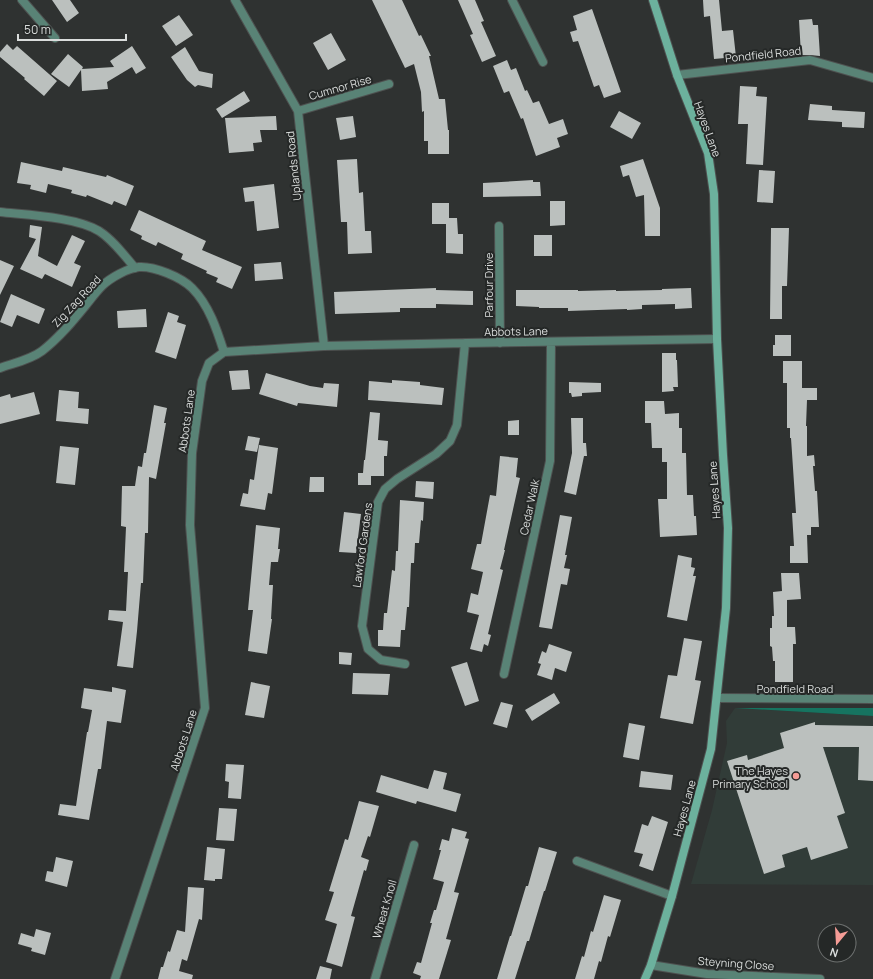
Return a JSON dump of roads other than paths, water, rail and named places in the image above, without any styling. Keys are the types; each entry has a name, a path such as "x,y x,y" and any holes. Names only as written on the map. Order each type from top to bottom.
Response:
{"street":[{"path":"22,0 55,38"},
{"name":"Uplands Road","path":"234,0 298,111 324,346"},
{"path":"512,0 543,62"},
{"name":"Hayes Lane","path":"645,979 652,965 672,896 711,749 726,608 728,528 722,455 717,339 714,194 708,152 677,74 653,0"},
{"name":"Pondfield Road","path":"677,74 810,60 873,78"},
{"name":"Cumnor Rise","path":"298,111 389,84"},
{"path":"0,212 66,220 83,224 99,231 119,249 135,268"},
{"name":"Parfour Drive","path":"499,226 500,343"},
{"name":"Zig Zag Road","path":"0,368 31,358 42,351 70,324 102,286 116,276 135,268 144,267 164,271 192,287 205,305 215,324 224,352"},
{"name":"Abbots Lane","path":"115,979 205,708 190,525 192,453 202,381 209,363 224,352 324,346 717,339"},
{"name":"Cedar Walk","path":"504,674 550,462 551,342"},
{"name":"Lawford Gardens","path":"405,664 381,660 368,649 362,626 378,502 385,489 397,479 436,454 450,441 458,425 465,343"},
{"name":"Pondfield Road","path":"717,698 873,699"},
{"name":"Wheat Knoll","path":"375,979 414,846"},
{"path":"577,861 672,896"},
{"name":"Steyning Close","path":"652,965 707,974 820,979"}],"place":[{"name":"The Hayes Primary School","path":"796,776"}]}
